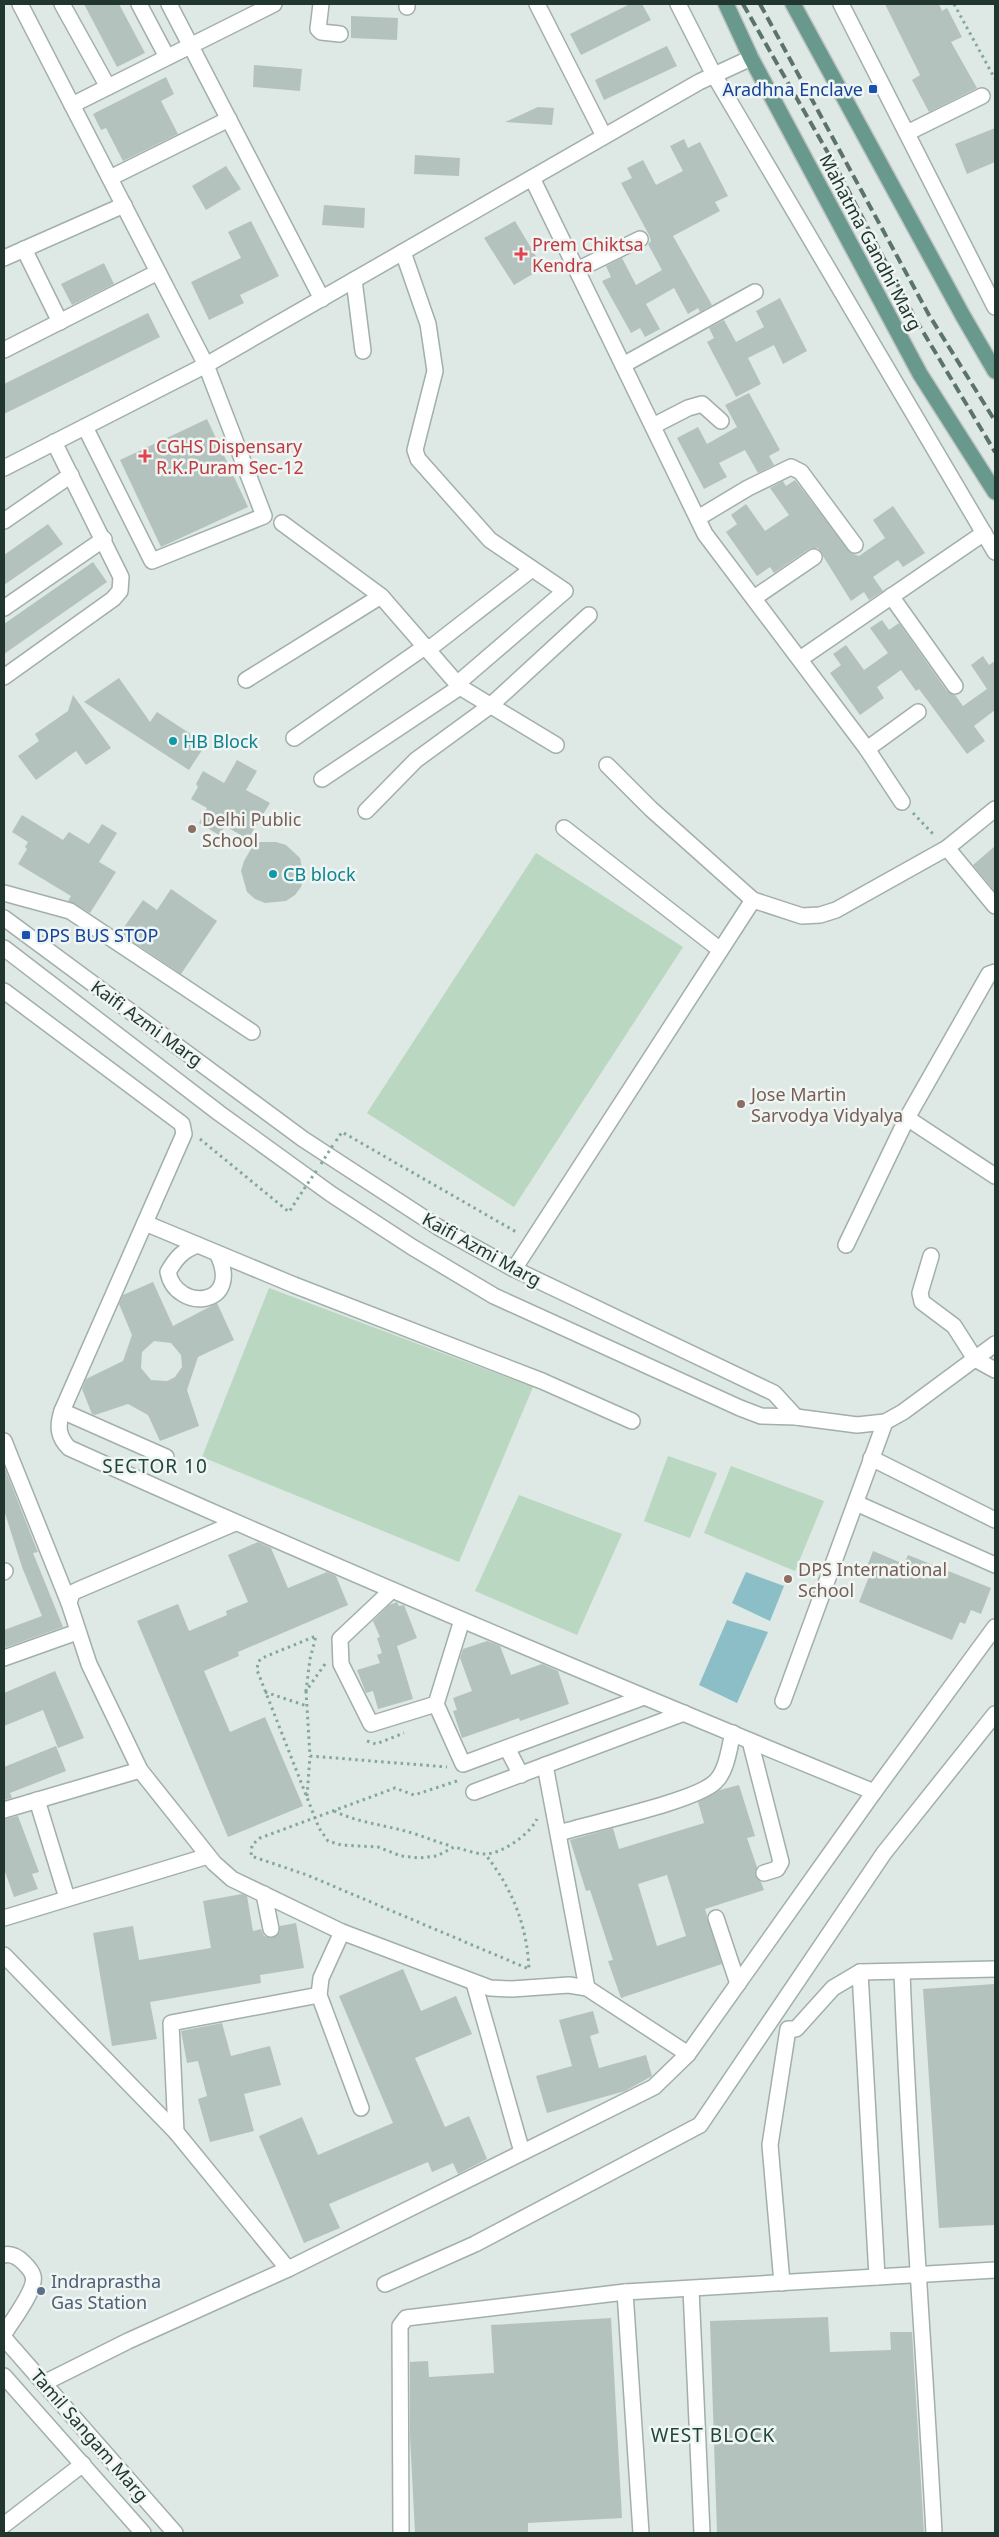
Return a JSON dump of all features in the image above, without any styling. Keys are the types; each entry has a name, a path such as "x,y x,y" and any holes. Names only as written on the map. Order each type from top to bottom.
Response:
{"main road":[{"name":"Mahatma Gandhi Marg","path":"726,4 752,58 920,374 995,492"},
{"path":"793,4 995,371"}],"street":[{"path":"20,4 206,365 264,516 152,561 85,426"},
{"path":"62,4 108,87"},
{"path":"139,4 167,57"},
{"path":"169,4 322,299"},
{"path":"72,105 274,4"},
{"path":"321,4 318,29 321,32 340,34"},
{"path":"537,4 604,136"},
{"path":"678,4 714,76 995,552"},
{"path":"841,4 995,307"},
{"path":"4,468 206,365 604,136 714,76 752,58"},
{"path":"906,133 982,96"},
{"path":"110,178 229,119"},
{"path":"532,178 705,534 867,749 902,802"},
{"path":"4,258 124,206"},
{"path":"577,270 640,238"},
{"path":"24,249 60,322"},
{"path":"322,779 459,685 565,591 490,540 418,459 415,450 435,371 428,324 403,252"},
{"path":"4,350 158,272"},
{"path":"354,280 363,351"},
{"path":"623,365 755,292"},
{"path":"653,426 688,408 702,404 721,420"},
{"path":"4,677 118,596 121,577 104,539 54,442"},
{"path":"698,518 748,488 791,467 801,472 855,545"},
{"path":"4,521 71,475"},
{"path":"282,524 381,596 459,685 556,746"},
{"path":"800,659 984,533"},
{"path":"4,608 104,539"},
{"path":"754,598 814,557"},
{"path":"294,738 428,648 532,570"},
{"path":"246,680 381,596"},
{"path":"891,596 955,686"},
{"path":"366,811 416,760 490,706 588,615"},
{"path":"867,749 918,712"},
{"path":"607,765 657,815 752,900 802,916 820,915 836,910 947,848 995,809"},
{"path":"564,828 719,950"},
{"path":"947,848 995,906"},
{"path":"4,893 70,911 252,1032"},
{"path":"514,1269 752,900"},
{"name":"Kaifi Azmi Marg","path":"4,918 303,1139 438,1227 514,1269 774,1393 796,1417"},
{"path":"4,948 219,1113 331,1194 412,1247 494,1296 706,1394 761,1416 796,1417 856,1425 885,1422 903,1412 995,1344"},
{"path":"846,1246 906,1118 989,974 995,972"},
{"path":"4,991 182,1124 184,1134 62,1411 59,1430 63,1442 69,1448 235,1523 644,1697 874,1792"},
{"path":"906,1118 995,1176"},
{"path":"145,1223 294,1286 542,1381 632,1422"},
{"path":"198,1246 187,1249 176,1258 168,1272 170,1283 178,1291 191,1297 208,1298 219,1291 225,1280 224,1267 217,1253"},
{"path":"931,1256 920,1293 922,1302 954,1326 975,1359 995,1370"},
{"path":"62,1411 166,1457"},
{"path":"783,1701 885,1422"},
{"path":"4,1441 69,1603 89,1664 140,1770 208,1856 232,1879 342,1932 490,1988 512,1990 569,1985 587,1988 688,2054"},
{"path":"871,1458 995,1520"},
{"path":"856,1503 995,1565"},
{"path":"69,1603 72,1593 78,1590 235,1523"},
{"path":"392,1590 340,1639 339,1654 341,1664 371,1724 436,1704"},
{"path":"462,1620 436,1704 463,1764 644,1697"},
{"path":"44,2383 128,2340 288,2269 654,2087 688,2054 874,1792 995,1627"},
{"path":"4,1658 77,1632"},
{"path":"474,1792 684,1713"},
{"path":"385,2284 475,2244 700,2126 884,1853 995,1714"},
{"path":"559,1833 666,1804 711,1786 722,1771 733,1734"},
{"path":"750,1741 781,1862 777,1868 764,1873"},
{"path":"507,1748 521,1775"},
{"path":"546,1765 587,1988"},
{"path":"4,1810 140,1770"},
{"path":"36,1800 67,1898"},
{"path":"4,1918 208,1856"},
{"path":"264,1894 271,1929"},
{"path":"716,1918 738,1984"},
{"path":"342,1932 321,1978 319,1995 361,2108"},
{"path":"4,1956 176,2132 288,2269"},
{"path":"782,2283 770,2145 788,2029 796,2029 833,1988 860,1972 995,1969"},
{"path":"860,1972 877,2277"},
{"path":"902,1972 911,2177 920,2275 934,2533"},
{"path":"474,1982 522,2152"},
{"path":"176,2132 171,2022 319,1995"},
{"path":"4,2255 20,2259 31,2270 34,2281 30,2293 4,2334"},
{"path":"401,2533 400,2326 413,2316 625,2292 995,2270"},
{"path":"691,2289 702,2533"},
{"path":"625,2292 641,2533"},
{"name":"Tamil Sangam Marg","path":"4,2338 175,2533"},
{"name":"Tamil Sangam Marg","path":"4,2376 143,2533"},
{"path":"4,2525 83,2464"}],"path":[{"path":"954,4 995,79"},
{"path":"902,802 947,848"},
{"path":"182,1124 289,1212 317,1170"},
{"path":"321,1164 342,1132 532,1240"},
{"path":"307,1798 310,1756 306,1691 310,1658 316,1636 262,1658 258,1662 257,1670 264,1692 315,1818 328,1841 341,1845 365,1845 401,1856 419,1858 436,1856 454,1846"},
{"path":"306,1691 328,1661 331,1669"},
{"path":"264,1692 307,1706"},
{"path":"362,1734 371,1744 376,1744 408,1732"},
{"path":"310,1756 447,1768"},
{"path":"444,1763 466,1794 474,1792"},
{"path":"456,1781 414,1795 394,1788 260,1838 252,1845 251,1856 307,1875 528,1969 528,1943 511,1891 485,1854"},
{"path":"334,1811 349,1818 413,1833 438,1843 485,1854 497,1851 514,1841 536,1822 538,1816"}],"green space":[{"path":"536,853 683,947 514,1207 367,1113"},
{"path":"269,1288 533,1387 459,1562 202,1457"},
{"path":"668,1456 717,1473 690,1538 644,1521"},
{"path":"731,1466 824,1501 795,1571 704,1533"},
{"path":"519,1495 622,1534 577,1635 475,1591"}],"water":[{"path":"746,1572 784,1586 770,1621 732,1603"},
{"path":"727,1620 768,1632 737,1703 699,1685"}],"building":[{"path":"84,4 119,4 145,53 117,67"},
{"path":"630,4 642,4 651,20 581,55 570,34"},
{"path":"885,4 939,4 942,11 947,8 962,37 951,42 977,88 929,112 912,80 920,75"},
{"path":"351,16 398,18 397,40 351,38"},
{"path":"667,46 677,66 604,100 595,80"},
{"path":"254,65 302,69 300,91 253,87"},
{"path":"166,77 174,94 161,101 178,134 123,161 106,128 101,130 93,114"},
{"path":"538,107 554,108 552,125 505,122"},
{"path":"995,128 995,162 967,174 955,144"},
{"path":"684,139 688,148 700,142 728,196 715,202 720,211 673,236 712,305 700,312 698,308 688,314 674,288 646,304 660,329 645,337 640,328 631,333 602,281 611,277 606,266 622,258 636,285 662,270 648,244 651,241 649,235 621,183 632,178 627,168 643,160 656,185 683,171 670,146"},
{"path":"415,155 460,158 459,176 414,174"},
{"path":"226,166 241,189 206,210 192,186"},
{"path":"324,205 365,208 364,228 322,225"},
{"path":"251,221 279,276 240,295 244,303 209,320 191,282 241,258 228,232"},
{"path":"515,221 543,268 514,285 484,238"},
{"path":"104,263 114,284 72,305 61,284"},
{"path":"780,298 807,351 783,364 774,345 748,358 761,384 736,397 707,342 714,338 709,328 724,320 736,342 764,327 756,311"},
{"path":"148,313 160,337 4,414 4,384"},
{"path":"749,393 780,450 769,456 774,465 758,473 745,450 719,463 727,477 704,489 677,438 698,427 707,444 737,427 725,405"},
{"path":"207,419 248,507 161,547 120,460"},
{"path":"795,480 851,553 859,556 885,538 873,520 893,506 925,553 903,567 898,560 873,577 883,591 869,600 864,592 851,601 818,548 809,549 774,573 770,567 757,576 726,532 737,524 731,515 746,504 765,531 789,515 770,488 783,481 786,486"},
{"path":"48,524 63,544 4,585 4,555"},
{"path":"93,562 107,582 4,654 4,624"},
{"path":"882,620 889,630 899,623 947,691 955,695 963,706 987,689 971,665 983,656 989,665 995,661 995,710 974,726 985,741 967,754 919,689 916,691 901,670 877,687 884,698 860,715 830,673 841,665 833,654 846,645 864,670 888,653 870,628"},
{"path":"119,678 150,722 157,712 206,744 189,770 84,702"},
{"path":"73,695 111,748 86,765 76,751 36,780 18,756 39,741 35,734 68,711"},
{"path":"237,760 257,771 246,790 270,803 248,839 225,826 219,835 199,823 207,808 191,799 198,787 196,784 203,771 224,783"},
{"path":"22,815 63,840 69,832 89,844 102,824 117,833 99,862 116,872 90,913 68,901 71,896 18,864 27,849 25,847 28,842 12,832"},
{"name":"CB block","path":"255,842 276,842 286,845 300,858 304,877 301,887 295,895 286,901 265,903 255,899 247,892 241,871 244,861"},
{"path":"995,846 995,892 973,865"},
{"path":"171,889 217,921 181,974 120,933 143,900 157,910"},
{"path":"153,1282 173,1326 217,1303 234,1340 198,1357 187,1390 199,1426 160,1441 148,1415 128,1404 95,1415 92,1414 82,1389 86,1379 123,1361 132,1335 119,1304 123,1295","holes":["154,1341 171,1343 181,1355 182,1367 175,1377 167,1381 151,1380 141,1368 142,1352"]},
{"path":"4,1466 38,1552 33,1553 63,1627 4,1648 4,1630 42,1616 22,1567 4,1510"},
{"path":"258,1542 271,1548 288,1588 327,1572 336,1576 348,1605 238,1652 239,1656 204,1671 230,1732 265,1717 303,1806 228,1837 137,1621 178,1604 189,1631 227,1615 226,1611 248,1602 228,1555"},
{"path":"873,1551 904,1564 908,1555 991,1588 981,1614 971,1610 965,1624 960,1622 952,1640 859,1602 870,1574 865,1572"},
{"path":"397,1602 399,1606 404,1605 417,1638 397,1646 413,1699 378,1709 373,1691 366,1693 357,1670 380,1663 377,1655 382,1653 377,1638 380,1637 373,1621 389,1605"},
{"path":"487,1641 500,1646 511,1675 542,1664 558,1671 569,1704 520,1721 519,1718 462,1738 453,1711 457,1710 453,1698 472,1691 460,1658 463,1649"},
{"path":"55,1671 84,1738 58,1748 43,1710 4,1726 4,1693"},
{"path":"56,1746 66,1771 10,1793 12,1798 4,1800 4,1767"},
{"path":"739,1785 755,1836 747,1838 757,1867 755,1875 761,1882 764,1890 705,1909 722,1964 621,1998 608,1961 613,1960 590,1890 586,1891 570,1840 613,1828 619,1849 704,1823 698,1802 720,1790","holes":["667,1875 686,1936 657,1946 638,1884"]},
{"path":"18,1816 39,1872 32,1874 38,1889 14,1897 4,1869 4,1819"},
{"path":"242,1894 247,1896 253,1931 261,1929 264,1936 272,1938 280,1932 280,1926 296,1923 304,1968 260,1975 261,1983 150,2002 157,2039 112,2046 93,1933 133,1926 139,1960 211,1948 203,1901"},
{"path":"403,1969 421,2011 456,1996 472,2034 415,2058 445,2127 469,2116 487,2159 458,2174 453,2163 432,2172 428,2162 329,2204 340,2228 304,2243 259,2136 302,2117 318,2155 393,2123 339,1996"},
{"path":"995,1984 995,2225 939,2228 923,1989"},
{"path":"593,2011 599,2033 590,2036 599,2068 646,2055 652,2076 625,2091 547,2113 536,2076 572,2066 559,2020"},
{"path":"222,2023 231,2056 270,2046 281,2085 244,2094 254,2131 210,2142 198,2099 207,2096 198,2061 187,2063 181,2031"},
{"path":"828,2317 830,2352 891,2350 890,2332 912,2332 924,2533 717,2533 710,2321"},
{"path":"611,2318 622,2518 528,2523 528,2533 415,2533 410,2436 410,2362 428,2361 429,2377 494,2373 491,2325"}],"railway":[{"path":"743,4 836,167 916,320 995,452"},
{"path":"760,4 929,315 995,421"}],"place":[{"name":"Aradhna Enclave","path":"873,89"},
{"name":"Prem Chiktsa Kendra","path":"521,254"},
{"name":"CGHS Dispensary R.K.Puram Sec-12","path":"145,456"},
{"name":"HB Block","path":"173,741"},
{"name":"Delhi Public School","path":"192,829"},
{"name":"CB block","path":"273,874"},
{"name":"DPS BUS STOP","path":"26,935"},
{"name":"Jose Martin Sarvodya Vidyalya","path":"741,1104"},
{"name":"DPS International School","path":"788,1579"},
{"name":"Indraprastha Gas Station","path":"41,2291"}],"district":[{"name":"SECTOR 10","path":"155,1466"},
{"name":"WEST BLOCK","path":"713,2435"}]}
